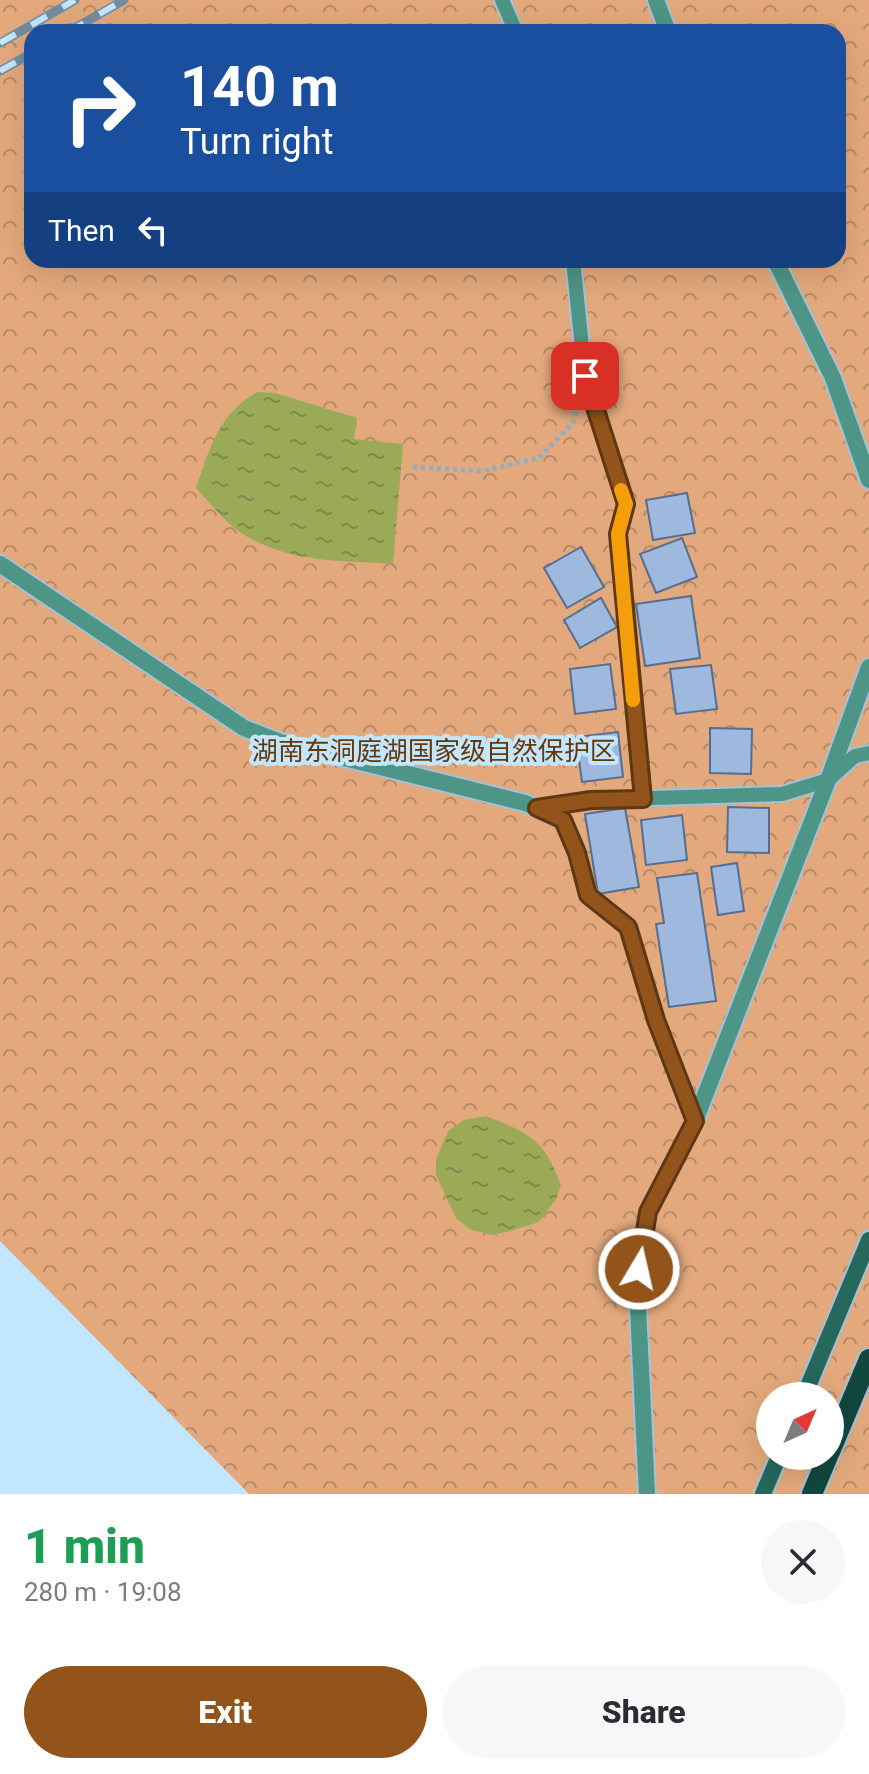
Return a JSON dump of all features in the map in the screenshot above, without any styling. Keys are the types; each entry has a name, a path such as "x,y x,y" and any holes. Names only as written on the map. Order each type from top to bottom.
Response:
{"main road":[{"path":"810,1382 869,1240"},
{"path":"844,1418 869,1359"},
{"path":"763,1494 773,1470"},
{"path":"812,1494 822,1470"}],"street":[{"path":"656,0 665,24"},
{"path":"779,268 833,378 869,480"},
{"path":"0,564 244,728 280,742 525,803 563,820 577,853 588,895 628,927 656,1020 695,1121"},
{"path":"647,1494 637,1287 648,1212 695,1121 869,667"}],"lane":[{"path":"502,0 512,24"},
{"path":"574,268 585,376 626,504 618,534 643,799"},
{"path":"537,808 591,800 782,794 828,780 855,756 869,753"}],"path":[{"path":"413,467 482,471 539,458 573,423 585,376"}],"green space":[{"name":"湖南东洞庭湖国家级自然保护区","path":"0,0 869,0 869,1494 249,1494 0,1241"}],"water":[{"path":"257,392 275,393 357,418 354,439 403,444 393,564 318,559 282,552 246,536 232,526 196,488 211,446 224,422"},
{"path":"486,1116 534,1140 549,1158 561,1186 556,1199 539,1222 491,1235 469,1229 456,1218 436,1175 436,1160 448,1131 464,1120"}],"building":[{"path":"687,493 695,533 653,540 646,500"},
{"path":"682,538 697,577 656,593 640,554"},
{"path":"581,547 604,587 567,608 544,568"},
{"path":"691,596 700,658 645,666 636,604"},
{"path":"601,598 617,627 580,648 564,620"},
{"path":"610,664 616,709 575,714 570,669"},
{"path":"711,665 717,709 676,714 670,669"},
{"path":"710,728 752,729 751,774 710,773"},
{"path":"618,732 623,777 582,782 576,737"},
{"path":"728,807 769,808 769,853 727,852"},
{"path":"625,808 639,887 598,894 585,814"},
{"path":"682,815 687,860 646,865 641,820"},
{"path":"737,863 744,911 718,915 711,867"},
{"path":"697,873 716,1001 669,1007 656,924 664,923 657,878"}],"railway":[{"path":"33,24 75,0"},
{"path":"82,24 124,0"},
{"path":"0,43 24,29"},
{"path":"0,71 24,58"}],"slow traffic":[{"path":"621,490 626,504 618,534 633,700"}],"route":[{"path":"585,376 626,504 618,534 643,799 591,800 537,808 563,820 577,853 588,895 628,927 656,1020 695,1121 648,1212 639,1269"}]}
